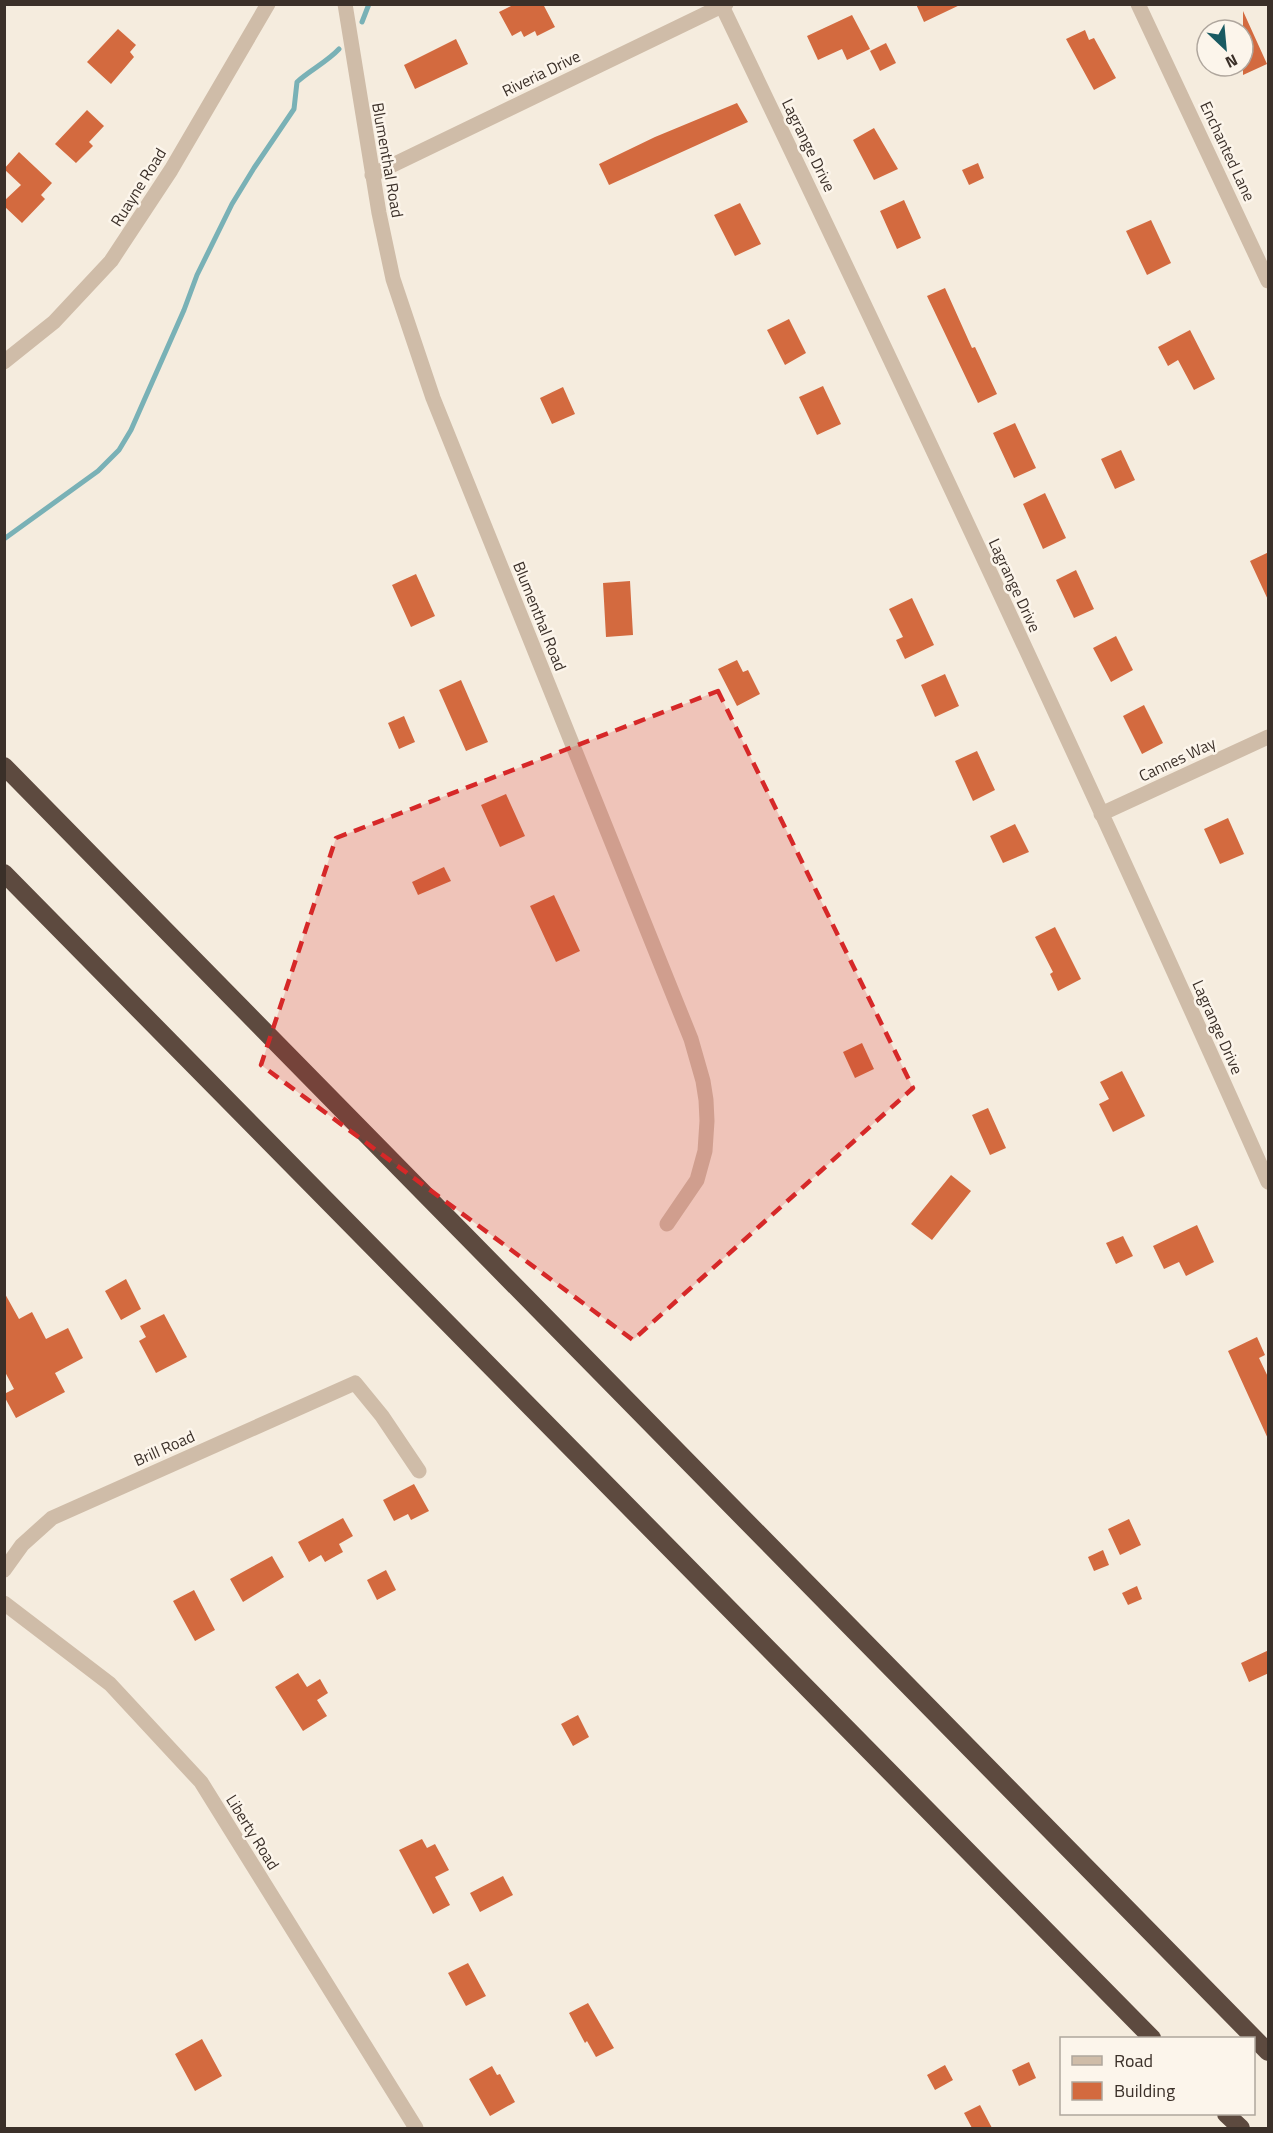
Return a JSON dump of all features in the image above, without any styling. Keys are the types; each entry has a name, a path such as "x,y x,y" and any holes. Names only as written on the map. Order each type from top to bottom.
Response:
{"highway":[{"path":"4,766 1254,2037"},
{"path":"4,873 1151,2037"},
{"path":"1255,2038 1269,2052"},
{"path":"1227,2115 1241,2128"}],"street":[{"name":"Ruayne Road","path":"4,362 54,322 111,261 171,170 268,4"},
{"name":"Blumenthal Road","path":"345,4 372,175 392,271 433,398 697,1057 706,1100 705,1151 697,1180 667,1224"},
{"name":"Enchanted Lane","path":"1138,4 1269,281"},
{"name":"Riveria Drive","path":"372,175 724,5"},
{"name":"Lagrange Drive","path":"724,5 1101,814 1269,1182"},
{"name":"Cannes Way","path":"1101,814 1269,737"},
{"name":"Brill Road","path":"4,1570 22,1545 52,1518 355,1383 382,1416 419,1471"},
{"name":"Liberty Road","path":"4,1603 110,1684 201,1782 416,2128"}],"highlighted area":[{"path":"718,691 913,1088 633,1340 261,1065 336,838"}],"building":[{"path":"515,4 543,4 555,27 537,36 535,31 524,37 521,31 512,36 499,12"},
{"path":"916,4 962,4 924,22"},
{"path":"852,15 870,49 847,60 842,49 818,60 807,36"},
{"path":"118,29 136,45 130,52 134,57 111,84 87,62"},
{"path":"1085,30 1089,40 1094,38 1116,78 1094,90 1066,39"},
{"path":"1255,38 1267,64 1255,70"},
{"path":"456,39 468,64 415,89 404,65"},
{"path":"886,43 896,63 880,71 870,51"},
{"path":"737,103 748,122 609,185 599,164 655,137"},
{"path":"87,110 104,126 89,142 93,146 76,163 55,144"},
{"path":"874,128 898,169 874,180 853,140"},
{"path":"19,152 52,183 41,195 45,199 22,223 4,206 4,201 21,185 4,169"},
{"path":"978,163 984,178 969,185 962,170"},
{"path":"904,200 921,238 897,249 880,211"},
{"path":"740,203 761,244 735,256 714,215"},
{"path":"1151,220 1171,263 1147,275 1126,231"},
{"path":"945,288 972,348 975,347 997,394 978,403 927,296"},
{"path":"789,319 806,353 785,365 767,330"},
{"path":"1190,330 1215,379 1194,390 1178,360 1168,366 1158,347"},
{"path":"823,386 841,424 817,435 799,397"},
{"path":"563,387 575,414 552,424 540,398"},
{"path":"1015,423 1036,468 1014,478 993,433"},
{"path":"1121,450 1135,480 1115,489 1101,459"},
{"path":"1045,493 1066,538 1043,549 1023,504"},
{"path":"1269,552 1269,602 1250,561"},
{"path":"1076,570 1094,609 1074,618 1056,580"},
{"path":"416,574 435,616 411,627 392,585"},
{"path":"630,581 633,635 606,637 603,583"},
{"path":"912,598 934,645 905,659 896,640 903,637 889,609"},
{"path":"1116,636 1133,670 1111,682 1093,648"},
{"path":"737,660 743,672 748,670 760,694 737,706 718,669"},
{"path":"945,674 959,706 935,717 921,685"},
{"path":"461,680 488,742 466,751 439,690"},
{"path":"1144,705 1163,743 1142,754 1123,716"},
{"path":"404,716 415,742 399,749 388,723"},
{"path":"977,751 995,790 973,801 955,761"},
{"path":"506,794 525,836 500,847 481,805"},
{"path":"1228,818 1244,854 1220,864 1204,829"},
{"path":"1015,824 1029,852 1003,863 990,836"},
{"path":"444,867 451,881 418,895 412,882"},
{"path":"554,895 580,951 556,962 530,906"},
{"path":"1055,927 1081,979 1058,991 1050,974 1053,972 1035,937"},
{"path":"862,1043 874,1069 855,1078 843,1052"},
{"path":"1122,1071 1145,1116 1113,1132 1099,1104 1109,1099 1100,1082"},
{"path":"988,1108 1006,1148 990,1155 972,1115"},
{"path":"951,1175 971,1191 932,1240 911,1224"},
{"path":"1197,1225 1214,1262 1186,1276 1179,1262 1164,1269 1153,1246"},
{"path":"1123,1236 1133,1256 1116,1264 1106,1243"},
{"path":"126,1279 141,1309 121,1320 105,1291"},
{"path":"4,1292 19,1319 32,1312 46,1339 68,1328 83,1358 55,1373 65,1392 16,1418 4,1396 14,1389 4,1370"},
{"path":"164,1314 187,1357 156,1373 139,1341 146,1337 140,1326"},
{"path":"1257,1337 1265,1355 1259,1358 1269,1379 1269,1441 1228,1351"},
{"path":"414,1484 429,1511 411,1520 408,1514 394,1521 383,1500"},
{"path":"343,1518 353,1536 339,1544 343,1552 325,1562 321,1555 309,1562 298,1542"},
{"path":"1129,1519 1141,1545 1120,1555 1108,1529"},
{"path":"1103,1550 1109,1565 1094,1571 1088,1557"},
{"path":"272,1556 284,1577 243,1602 230,1579"},
{"path":"386,1570 396,1590 377,1600 367,1580"},
{"path":"1137,1586 1142,1599 1128,1605 1122,1593"},
{"path":"194,1590 215,1630 195,1641 173,1601"},
{"path":"1269,1650 1269,1673 1249,1682 1241,1663"},
{"path":"298,1673 307,1687 320,1679 328,1693 317,1700 327,1716 303,1731 275,1687"},
{"path":"578,1715 589,1737 573,1746 561,1724"},
{"path":"422,1839 427,1848 435,1844 449,1870 435,1877 450,1905 433,1914 399,1850"},
{"path":"503,1876 513,1895 480,1912 470,1893"},
{"path":"468,1963 486,1996 466,2006 448,1973"},
{"path":"588,2003 614,2048 596,2057 587,2041 585,2043 569,2013"},
{"path":"202,2039 222,2076 195,2091 175,2054"},
{"path":"1029,2062 1036,2078 1019,2086 1012,2070"},
{"path":"945,2065 953,2080 935,2090 927,2075"},
{"path":"492,2066 497,2075 500,2074 515,2102 490,2116 469,2079"},
{"path":"980,2105 992,2128 972,2128 964,2113"}],"waterway":[{"path":"362,22 369,4"},
{"path":"4,539 98,471 119,450 131,430 197,275 232,204 294,109 297,82 339,49"}]}
